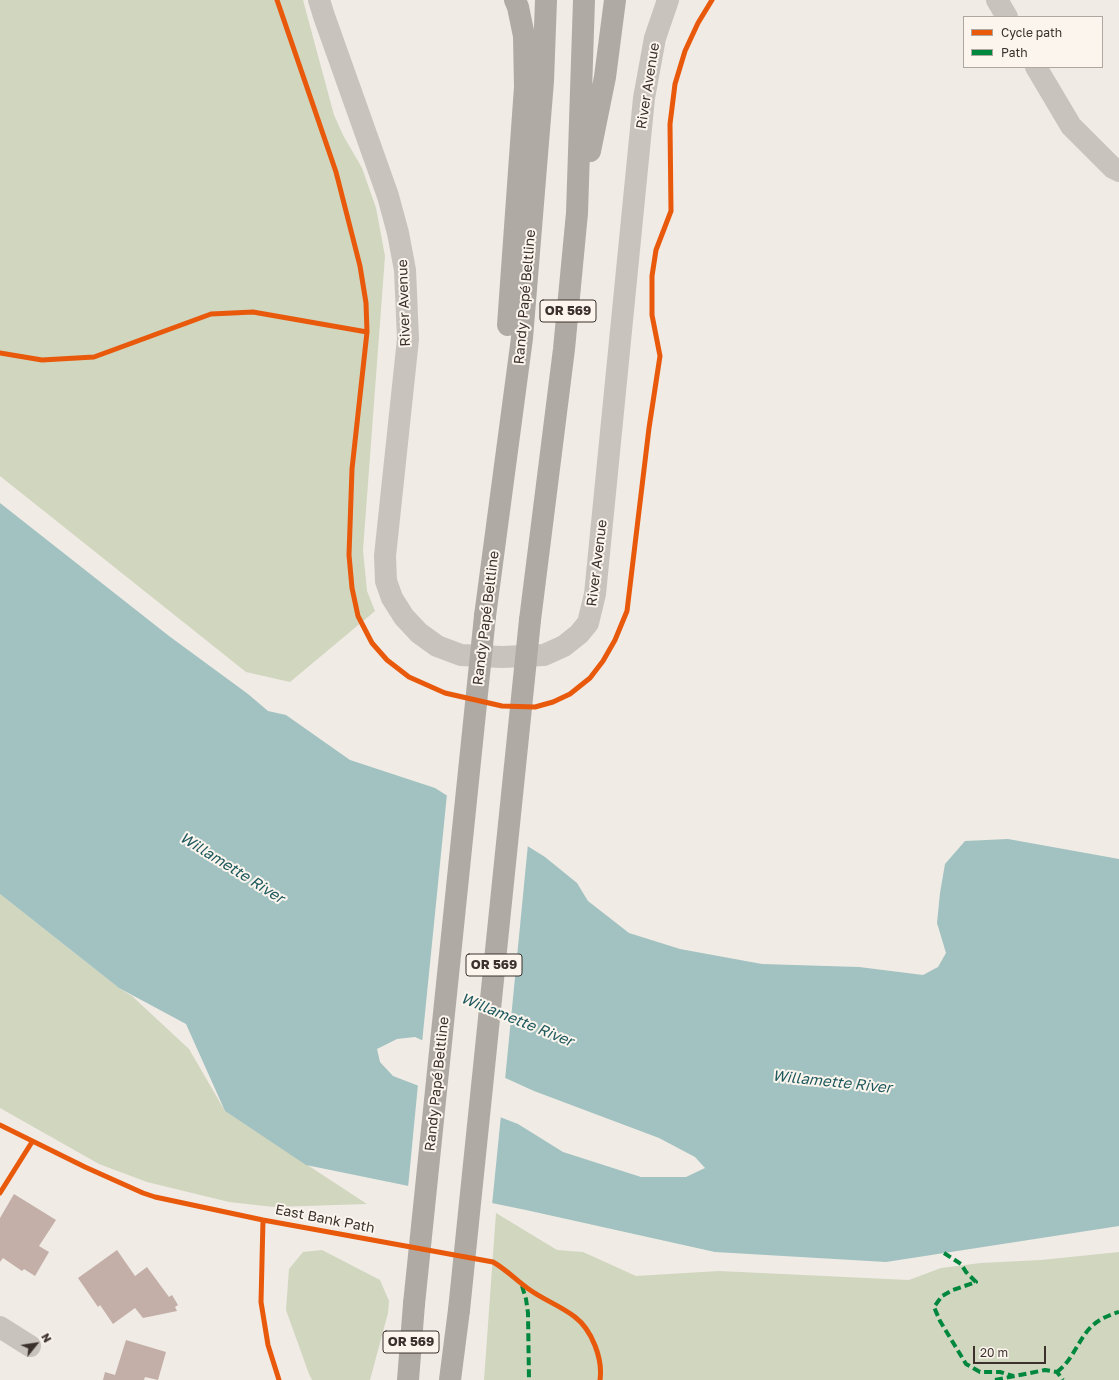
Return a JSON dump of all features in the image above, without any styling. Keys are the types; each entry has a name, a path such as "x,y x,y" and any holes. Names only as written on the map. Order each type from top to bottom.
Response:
{"highway":[{"path":"503,482 508,328 525,87 524,36 518,7 515,0"},
{"name":"Randy Papé Beltline","path":"408,1380 414,1304 486,616 522,338 543,81 546,0"},
{"name":"OR 569","path":"450,1380 459,1310 530,620 564,349 577,213 584,0"},
{"path":"577,213 605,78 615,0"}],"street":[{"name":"River Avenue","path":"319,0 388,196 398,232 406,270 408,339 385,556 386,581 392,598 404,617 419,633 438,646 460,655 502,657 544,655 564,646 580,634 588,623 595,594 644,98 655,38 668,0"},
{"path":"997,0 1006,16"},
{"path":"1037,68 1071,126 1113,168 1119,171"},
{"path":"0,1327 30,1346"}],"green space":[{"path":"0,0 303,0 334,115 343,135 362,168 376,208 385,256 363,550 367,591 375,611 290,682 246,672 0,476"},
{"path":"0,894 119,988 132,996 189,1049 225,1111 367,1204 274,1207 229,1202 147,1182 99,1164 0,1108"},
{"path":"496,1213 557,1250 583,1252 636,1276 719,1271 909,1280 941,1268 981,1263 1041,1260 1119,1252 1119,1380 484,1380"},
{"path":"322,1250 380,1280 389,1301 388,1313 370,1380 312,1380 309,1374 286,1310 289,1269 303,1252"}],"water":[{"name":"Willamette River","path":"0,503 169,636 248,694 268,711 286,715 350,760 435,788 545,857 577,883 588,901 629,933 680,949 762,964 859,967 923,975 938,967 946,953 937,923 940,893 945,864 965,841 1008,839 1119,859 1119,1226 886,1262 715,1252 526,1210 306,1165 225,1111 186,1024 119,988 0,894","holes":["415,1037 534,1091 659,1138 695,1157 705,1168 686,1177 641,1177 563,1152 518,1124 393,1076 380,1062 377,1049 397,1039"]}],"pier":[{"path":"447,794 528,844 505,1080 422,1043"},
{"path":"418,1084 501,1115 492,1205 408,1188"}],"building":[{"path":"14,1194 56,1220 39,1246 49,1252 35,1276 24,1269 22,1271 3,1258 0,1262 0,1218"},
{"path":"117,1250 135,1276 147,1267 169,1297 172,1295 178,1305 175,1307 177,1311 143,1318 135,1308 113,1324 100,1305 98,1307 78,1278"},
{"path":"126,1340 166,1352 158,1380 145,1377 144,1380 103,1380 105,1372 115,1375"}],"marked path":[{"path":"944,1253 961,1264 966,1272 976,1282 953,1290 942,1296 934,1307 940,1321 966,1364 980,1372 1000,1372 1013,1376"},
{"path":"522,1286 528,1313 529,1380"},
{"path":"1057,1372 1067,1362 1086,1332 1091,1327 1104,1318 1119,1312"},
{"path":"995,1380 1045,1370 1057,1372 1063,1380"}],"cycle path":[{"path":"277,0 336,172 360,266 366,303 367,332 352,469 349,555 352,588 358,616 372,643 387,660 409,677 445,693 502,706 535,707 553,702 570,694 590,678 603,661 615,640 627,611 649,428 660,356 652,315 652,276 656,250 671,211 670,124 675,84 685,51 698,23 712,0"},
{"path":"0,353 42,360 94,357 211,314 253,312 367,332"},
{"name":"East Bank Path","path":"0,1125 85,1167 155,1197 263,1220 493,1262 503,1268 530,1290 570,1313 581,1323 591,1337 598,1354 600,1363 600,1380"},
{"path":"0,1193 32,1142"},
{"path":"263,1220 261,1302 268,1345 279,1380"}]}
